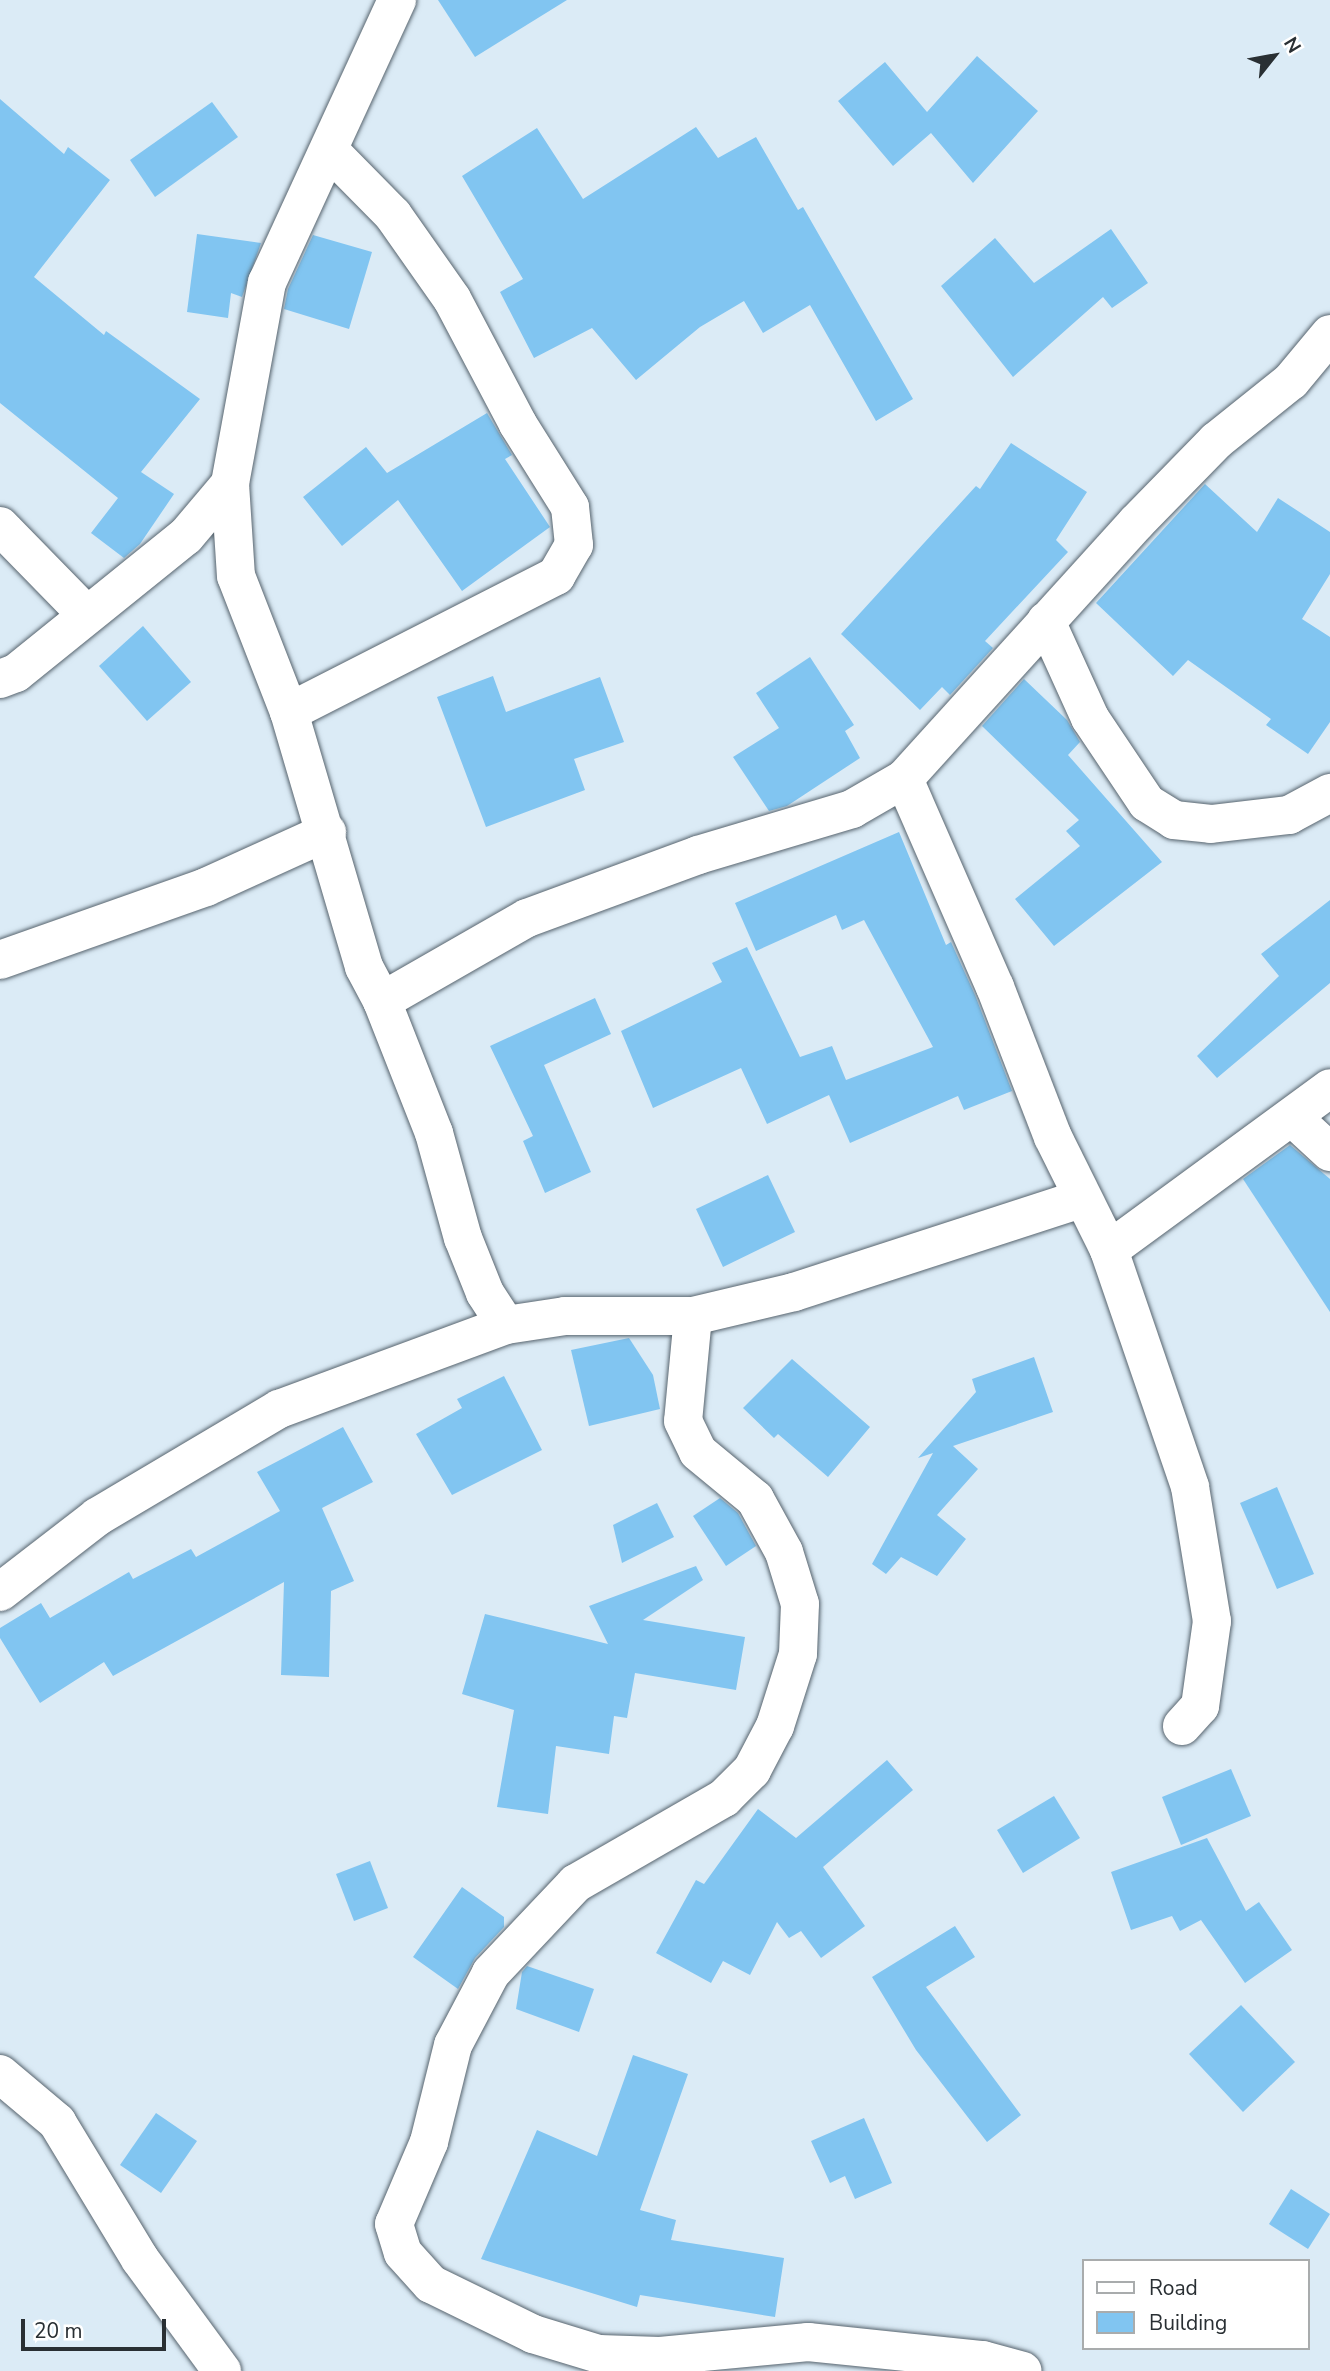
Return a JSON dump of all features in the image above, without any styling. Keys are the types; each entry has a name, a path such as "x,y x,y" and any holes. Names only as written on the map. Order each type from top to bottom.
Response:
{"street":[{"path":"397,0 329,150 288,231 267,282 230,484 236,576 289,712 327,832 364,967 382,1001 434,1133 463,1238 485,1293 506,1325"},
{"path":"289,712 556,576 574,545 570,507 518,424 452,299 393,215 329,150"},
{"path":"382,1001 527,918 698,855 852,809 904,779 1046,621 1216,441 1290,381 1330,334"},
{"path":"0,679 16,673 85,613 186,536 230,484"},
{"path":"0,526 85,613"},
{"path":"1046,621 1090,718 1147,803 1174,820 1211,824 1289,815 1330,793"},
{"path":"904,779 1081,1199 1109,1250 1190,1487 1207,1575 1212,1621 1207,1676 1200,1706 1182,1726"},
{"path":"0,960 206,887 327,832"},
{"path":"1109,1250 1330,1088"},
{"path":"1292,1116 1330,1152"},
{"path":"0,1592 97,1517 279,1409 506,1325 565,1316 693,1316 794,1292 1081,1199"},
{"path":"693,1316 683,1420 698,1452 755,1499 784,1552 800,1604 798,1654 775,1726 752,1770 724,1798 576,1883 491,1973 453,2045 429,2142 394,2224 403,2253 431,2284 587,2362 660,2356 983,2360 1023,2371"},
{"path":"0,2074 57,2122 140,2259 222,2371"}],"building":[{"path":"438,0 567,0 475,57"},
{"path":"977,56 1038,111 973,183 931,133 893,166 838,101 885,62 927,112"},
{"path":"0,99 64,154 68,147 110,180 34,277 104,335 106,331 200,399 141,472 174,494 140,544 124,558 91,533 118,498 0,403"},
{"path":"212,102 238,137 155,197 130,160"},
{"path":"696,127 718,158 756,137 798,210 803,207 913,399 876,421 810,305 763,333 744,301 700,327 636,380 592,328 534,358 500,292 523,279 462,176 537,128 583,199"},
{"path":"1111,229 1148,283 1112,308 1103,297 1013,377 941,286 995,238 1034,283"},
{"path":"197,234 261,243 242,297 231,293 228,318 187,312"},
{"path":"313,235 372,252 349,329 284,309 288,289"},
{"path":"487,413 512,455 505,459 550,527 462,591 398,500 342,546 303,497 366,447 387,473"},
{"path":"1011,443 1087,492 1056,540 1068,552 985,641 993,648 950,695 942,687 920,710 841,634 976,486 980,489"},
{"path":"1205,484 1257,532 1278,498 1330,532 1330,574 1302,619 1330,637 1330,722 1308,754 1266,725 1271,719 1188,660 1173,676 1096,603"},
{"path":"143,626 191,682 147,721 99,666"},
{"path":"810,657 854,725 845,731 860,758 787,806 769,811 733,757 779,728 756,693"},
{"path":"493,676 506,712 600,677 624,742 574,759 585,790 486,827 437,697"},
{"path":"1024,679 1067,720 1080,742 1068,755 1162,862 1054,946 1015,899 1080,846 1066,831 1079,820 982,726"},
{"path":"899,832 946,945 951,942 975,995 1012,1091 964,1110 958,1096 850,1143 829,1095 767,1124 741,1068 653,1108 621,1031 722,982 712,963 747,947 800,1057 832,1046 846,1080 933,1047 864,920 842,930 836,915 756,951 735,903"},
{"path":"1330,900 1330,983 1217,1078 1197,1056 1279,976 1261,954"},
{"path":"595,998 611,1034 544,1065 591,1172 545,1193 523,1141 533,1136 490,1046"},
{"path":"1290,1145 1330,1179 1330,1312 1243,1179"},
{"path":"768,1175 795,1232 723,1267 696,1209"},
{"path":"629,1338 653,1375 660,1409 589,1426 571,1350"},
{"path":"1034,1357 1053,1412 953,1446 978,1469 937,1515 966,1539 937,1576 901,1557 886,1574 872,1564 933,1453 918,1458 976,1392 972,1379"},
{"path":"792,1359 870,1427 828,1477 778,1434 774,1438 743,1408"},
{"path":"504,1376 542,1450 452,1495 416,1434 462,1408 457,1399"},
{"path":"343,1427 373,1482 322,1508 354,1581 331,1591 329,1677 281,1675 284,1582 113,1676 104,1662 40,1703 0,1638 0,1628 41,1603 50,1618 129,1572 133,1579 191,1549 196,1557 280,1511 257,1472"},
{"path":"1277,1487 1314,1574 1277,1589 1240,1503"},
{"path":"720,1498 738,1513 756,1546 726,1566 693,1516"},
{"path":"657,1503 674,1537 622,1563 613,1525"},
{"path":"696,1566 703,1580 643,1620 745,1637 736,1690 635,1673 627,1718 614,1716 609,1754 556,1746 548,1814 497,1807 514,1710 462,1694 485,1614 608,1644 589,1606"},
{"path":"887,1760 913,1790 823,1867 865,1926 821,1958 801,1931 789,1938 777,1922 750,1975 723,1961 711,1983 656,1953 696,1880 704,1884 758,1809 796,1838"},
{"path":"1231,1769 1251,1816 1181,1845 1162,1797"},
{"path":"1054,1796 1080,1838 1023,1873 997,1830"},
{"path":"1207,1838 1246,1911 1259,1902 1292,1950 1245,1983 1201,1920 1180,1931 1172,1916 1131,1930 1111,1872"},
{"path":"370,1861 388,1908 354,1921 336,1874"},
{"path":"462,1887 504,1917 504,1927 475,1958 458,1989 413,1957"},
{"path":"955,1926 975,1957 926,1987 1021,2115 987,2142 916,2050 872,1977"},
{"path":"527,1966 594,1989 579,2032 516,2009 522,1972"},
{"path":"1241,2005 1295,2062 1243,2112 1189,2054"},
{"path":"633,2055 688,2074 640,2210 676,2220 671,2240 784,2258 775,2317 640,2295 637,2307 481,2259 537,2130 597,2156"},
{"path":"156,2113 197,2141 161,2193 120,2165"},
{"path":"864,2118 892,2183 855,2199 845,2176 830,2183 811,2141"},
{"path":"1291,2189 1330,2214 1308,2249 1269,2224"}]}
